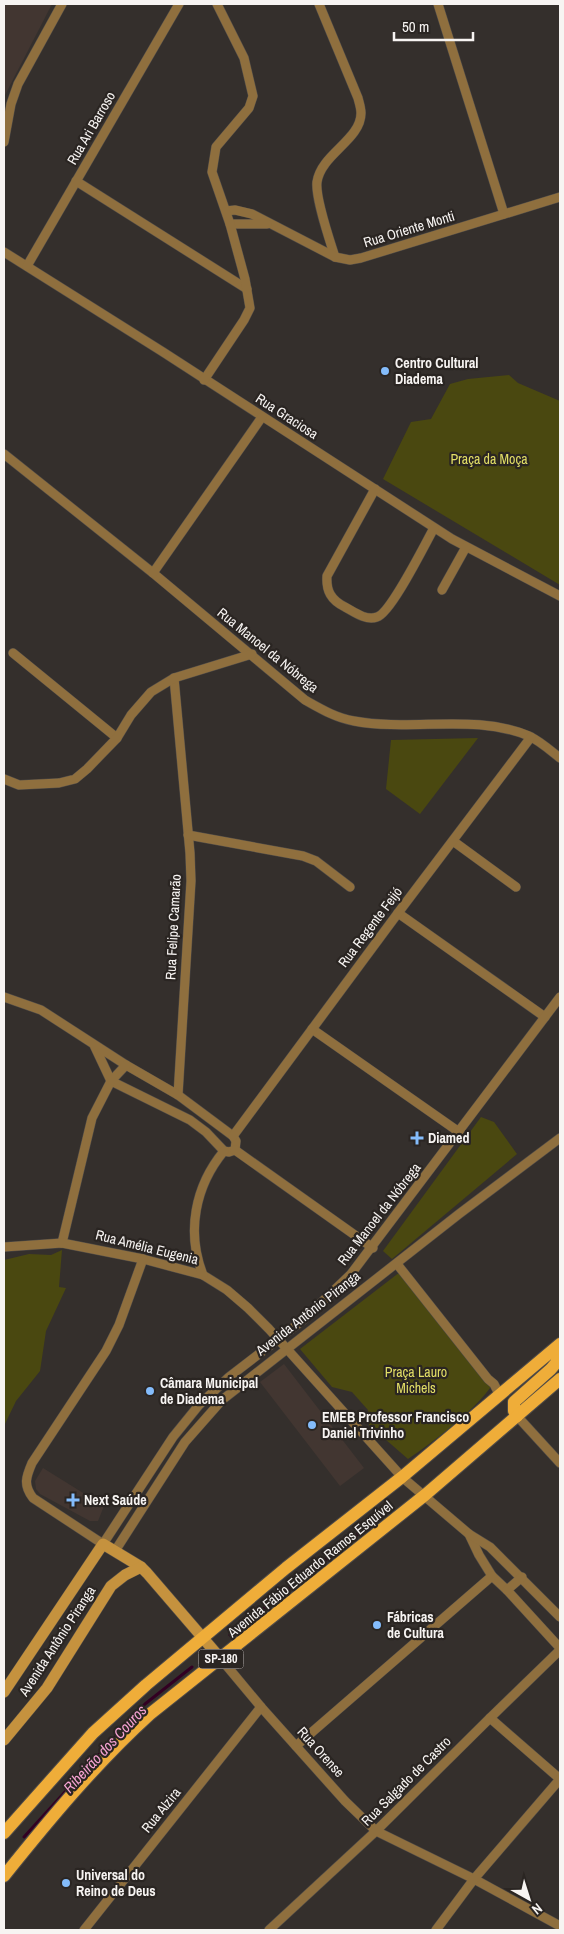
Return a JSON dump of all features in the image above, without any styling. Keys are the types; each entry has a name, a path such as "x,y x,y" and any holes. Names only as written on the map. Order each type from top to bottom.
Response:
{"main road":[{"name":"Avenida Fábio Eduardo Ramos Esquível","path":"4,1833 93,1733 124,1704 202,1637 402,1477 560,1344"},
{"path":"517,1416 514,1411 514,1402 556,1363 560,1351"},
{"name":"Avenida Fábio Eduardo Ramos Esquível","path":"4,1876 83,1782 122,1740 150,1714 425,1495 560,1379"},
{"name":"Rua Orense","path":"103,1544 141,1567 221,1659"},
{"name":"Avenida Antônio Piranga","path":"4,1692 103,1544"},
{"name":"Avenida Antônio Piranga","path":"4,1740 46,1688 111,1586 125,1575 141,1567"}],"street":[{"path":"4,142 11,104 18,84 62,4"},
{"name":"Rua Ari Barroso","path":"28,266 179,4"},
{"path":"204,380 250,308 230,224 212,172 216,147 249,108 253,96 244,58 217,4"},
{"path":"319,4 358,98 361,112 358,126 330,156 319,172 316,185 335,257"},
{"path":"438,4 504,214"},
{"path":"76,181 247,289"},
{"name":"Rua Oriente Monti","path":"226,211 234,210 252,214 335,257 350,260 560,197"},
{"name":"Rua Oriente Monti","path":"230,224 270,224"},
{"name":"Rua Graciosa","path":"4,252 434,528 466,547 560,596"},
{"path":"153,573 262,417"},
{"name":"Rua Manoel da Nóbrega","path":"4,454 153,573 305,700 328,713 354,721 395,725 462,724 506,728 531,737 560,758"},
{"path":"375,489 327,576 326,588 340,605 366,618 377,617 385,612 434,528"},
{"path":"442,590 466,547"},
{"path":"13,653 117,738"},
{"path":"4,779 19,785 26,785 59,783 75,779 117,738 131,715 152,692 174,678 252,654"},
{"name":"Rua Felipe Camarão","path":"174,678 191,881 178,1095"},
{"name":"Rua Regente Feijó","path":"233,1136 531,737"},
{"path":"188,835 303,856 316,861 350,887"},
{"path":"453,841 516,887"},
{"path":"398,913 545,1017"},
{"name":"Rua Manoel da Nóbrega","path":"278,1339 336,1290 373,1248 560,997"},
{"path":"4,998 41,1010 126,1065 178,1095 233,1136 236,1141 235,1150"},
{"path":"312,1029 459,1132"},
{"path":"94,1045 111,1081 197,1124 224,1151 235,1150"},
{"path":"62,1243 92,1118 111,1081 126,1065"},
{"path":"166,1108 178,1095"},
{"name":"Avenida Antônio Piranga","path":"115,1551 185,1442 222,1400 286,1348 560,1138"},
{"path":"235,1150 373,1248"},
{"path":"203,1275 195,1244 196,1210 204,1183 216,1160 224,1151"},
{"name":"Rua Amélia Eugenia","path":"4,1247 62,1243 143,1259 203,1275 227,1290 248,1308 402,1477 469,1534"},
{"path":"103,1544 38,1501 28,1492 25,1481 32,1463 106,1351 119,1325 143,1259"},
{"path":"397,1264 488,1379 494,1384 499,1394"},
{"name":"Avenida Antônio Piranga","path":"103,1544 186,1419 212,1391 278,1339"},
{"path":"517,1416 560,1463"},
{"path":"469,1534 492,1576 560,1649"},
{"path":"469,1534 490,1547 560,1617"},
{"path":"296,1746 492,1576"},
{"path":"507,1590 522,1577"},
{"name":"Rua Salgado de Castro","path":"269,1930 376,1831 560,1649"},
{"name":"Rua Orense","path":"221,1659 260,1707 346,1802 376,1831 474,1879 560,1926"},
{"name":"Rua Alzira","path":"84,1930 260,1707"},
{"path":"436,1930 474,1879 560,1779 490,1718"}],"shaded area":[{"path":"4,4 52,4 4,97"},
{"name":"EMEB Professor Francisco Daniel Trivinho","path":"284,1364 364,1468 340,1486 260,1382"},
{"name":"Next Saúde","path":"43,1468 104,1506 98,1521 90,1521 40,1494 36,1489 35,1481"}],"green space":[{"name":"Praça da Moça","path":"509,375 518,383 560,401 560,585 383,479 411,422 431,419 450,384 468,379"},
{"path":"478,738 420,814 386,789 391,740"},
{"path":"481,1117 494,1122 517,1154 392,1259 383,1251"},
{"path":"62,1250 59,1287 66,1288 46,1331 40,1371 16,1401 4,1426 4,1260 29,1254 51,1255"},
{"name":"Praça Lauro Michels","path":"400,1272 494,1384 456,1423 408,1459 369,1425 368,1410 352,1392 332,1387 300,1349"}],"waterway":[{"path":"230,1635 387,1511"},
{"name":"Ribeirão dos Couros","path":"24,1837 145,1704 192,1667"}],"place":[{"name":"Centro Cultural Diadema","path":"385,371"},
{"name":"Diamed","path":"417,1138"},
{"name":"Câmara Municipal de Diadema","path":"150,1391"},
{"name":"EMEB Professor Francisco Daniel Trivinho","path":"312,1425"},
{"name":"Next Saúde","path":"73,1500"},
{"name":"Fábricas de Cultura","path":"377,1625"},
{"name":"Universal do Reino de Deus","path":"66,1883"}]}
